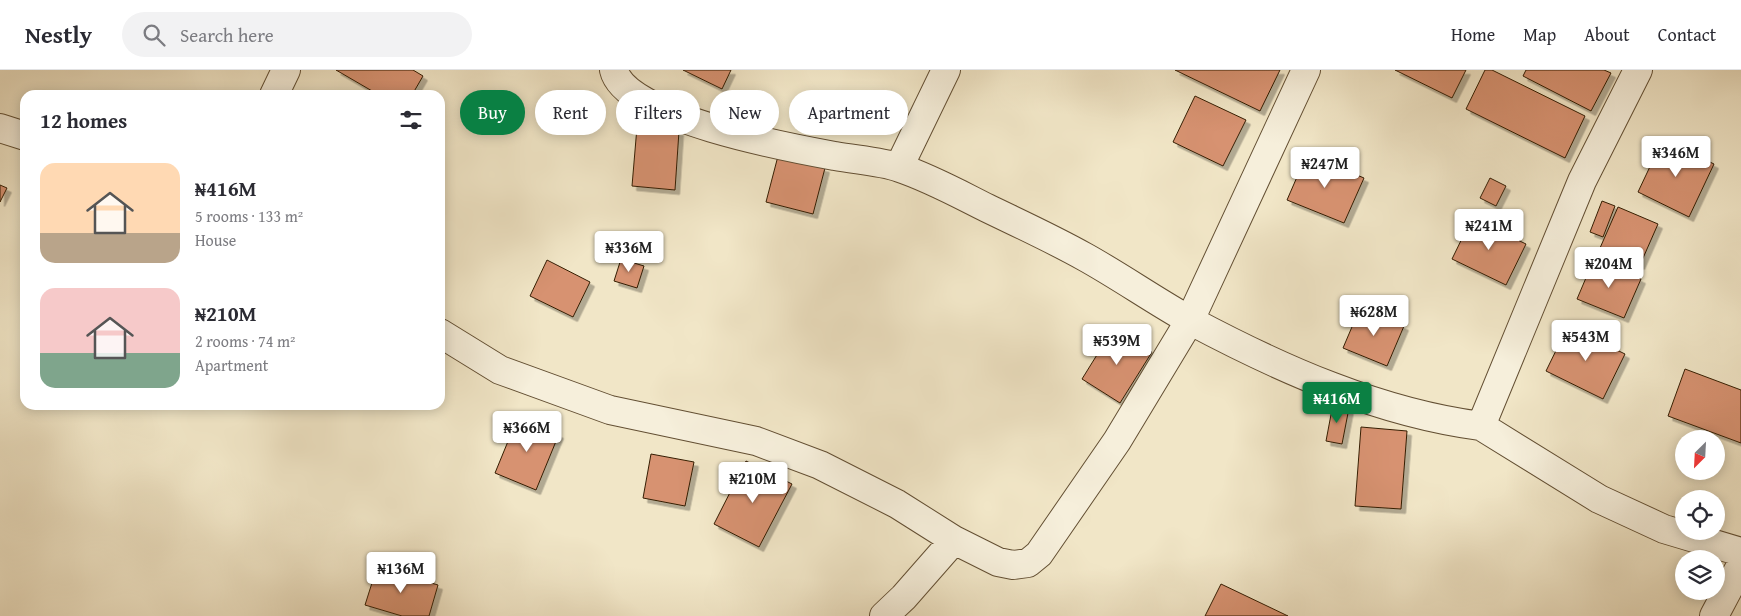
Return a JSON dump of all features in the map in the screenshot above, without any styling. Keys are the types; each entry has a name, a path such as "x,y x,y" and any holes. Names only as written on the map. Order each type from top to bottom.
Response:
{"street":[{"path":"276,90 286,70"},
{"path":"614,70 616,77 637,96 672,115 747,138 899,167 1084,256 1190,320 1264,358 1311,378 1393,406 1450,422 1481,426 1599,499 1664,529 1741,552"},
{"path":"899,167 946,70"},
{"path":"445,335 500,370 610,410 756,441 820,465 897,504 954,540 998,562 1012,564 1028,563 1039,554 1117,441 1190,320 1306,70"},
{"path":"1481,426 1582,181 1638,70"},
{"path":"0,128 20,134"},
{"path":"884,616 904,597 954,540"},
{"path":"1714,616 1741,565"}],"building":[{"path":"336,70 413,70 423,76 415,90 370,90"},
{"path":"683,70 731,70 722,89"},
{"path":"1175,70 1280,70 1260,111"},
{"path":"1395,70 1466,70 1452,98"},
{"path":"1485,70 1492,70 1585,116 1565,158 1466,109"},
{"path":"1526,70 1604,70 1611,73 1591,111 1523,76"},
{"path":"1195,96 1246,120 1223,166 1173,142"},
{"path":"636,135 679,135 675,190 632,186"},
{"path":"1663,139 1714,164 1689,217 1638,192"},
{"path":"1307,154 1364,178 1344,223 1287,200"},
{"path":"778,156 825,168 813,214 766,202"},
{"path":"1490,178 1506,186 1496,206 1480,198"},
{"path":"0,185 7,188 0,202"},
{"path":"1602,201 1615,206 1603,237 1590,232"},
{"path":"1618,207 1658,224 1640,265 1600,248"},
{"path":"1472,218 1526,244 1506,285 1452,259"},
{"path":"621,259 644,266 637,288 614,281"},
{"path":"1594,259 1641,279 1624,318 1577,299"},
{"path":"547,260 590,282 573,317 530,296"},
{"path":"1360,308 1404,326 1387,366 1343,348"},
{"path":"1568,326 1625,354 1603,399 1546,371"},
{"path":"1113,329 1152,352 1120,403 1082,379"},
{"path":"1685,369 1741,390 1741,443 1725,437 1725,430 1706,430 1668,416"},
{"path":"1333,404 1349,408 1342,444 1326,441"},
{"path":"518,417 559,434 536,490 495,473"},
{"path":"1361,427 1407,431 1401,509 1355,506"},
{"path":"651,454 694,462 685,506 643,498"},
{"path":"746,461 792,484 759,547 714,524"},
{"path":"377,567 438,585 429,616 402,616 365,605"},
{"path":"1221,584 1288,616 1205,616"}]}
